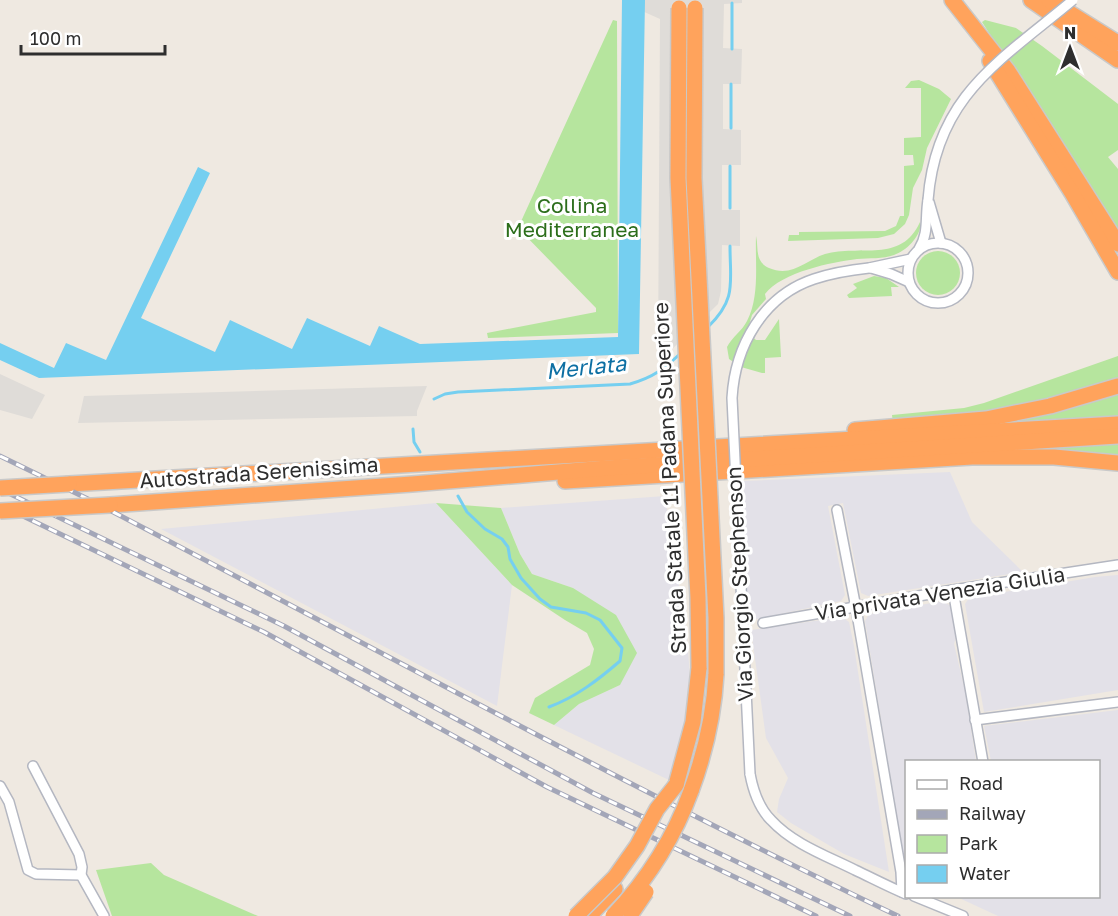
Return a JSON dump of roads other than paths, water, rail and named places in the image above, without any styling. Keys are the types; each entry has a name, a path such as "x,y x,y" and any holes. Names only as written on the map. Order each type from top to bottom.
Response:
{"highway":[{"path":"952,0 1008,71 1118,244"},
{"path":"1031,0 1118,60"},
{"path":"1049,0 1118,43"},
{"name":"Strada Statale 11 Padana Superiore","path":"589,916 615,890 646,848 676,785 693,722 699,659 678,178 680,4"},
{"name":"Strada Statale 11 Padana Superiore","path":"614,916 661,856 685,808 699,771 710,726 716,687 717,651 694,178 695,4"},
{"path":"972,26 1000,77 1118,272"},
{"path":"673,449 986,418 1050,406 1118,386"},
{"path":"0,488 1118,424"},
{"path":"412,484 607,468 1118,436"},
{"path":"412,484 505,484 972,458 1054,457 1118,463"},
{"name":"Autostrada Serenissima","path":"0,511 412,484"},
{"path":"576,916 615,877 637,846 657,808 676,785"},
{"path":"629,916 675,846 684,825 691,791"}],"street":[{"path":"919,250 929,244 941,243 958,252 966,265 966,281 959,294 946,302 930,302 917,295 909,282 908,270 911,259 925,240 930,174 936,149 954,111 990,68 1073,0"},
{"path":"928,200 941,243"},
{"name":"Via Giorgio Stephenson","path":"904,893 807,847 784,832 771,821 762,808 752,785 732,398 737,362 742,347 757,322 773,304 812,279 911,259"},
{"name":"Via Giorgio Stephenson","path":"869,268 909,282"},
{"path":"837,510 856,608 904,893"},
{"name":"Via privata Venezia Giulia","path":"763,623 1118,565"},
{"path":"954,590 983,760"},
{"path":"975,720 1118,702"},
{"path":"33,766 79,854 81,875 104,916"},
{"path":"0,786 9,802 28,870 36,874 81,875"},
{"path":"917,898 963,916"}],"water":[{"path":"622,0 645,0 639,354 39,378 0,360 0,343 54,368 66,343 106,360 198,167 210,173 141,318 215,352 230,320 292,349 307,318 370,346 379,326 420,344 618,337"}],"waterway":[{"name":"Merlata","path":"732,3 732,49"},
{"name":"Merlata","path":"731,84 731,128"},
{"name":"Merlata","path":"730,166 730,208"},
{"name":"Merlata","path":"708,327 724,308 728,299 731,281 730,246"},
{"name":"Merlata","path":"434,399 458,392 630,384 658,372 682,352"},
{"name":"Merlata","path":"413,429 414,442 420,452"},
{"name":"Merlata","path":"458,496 467,512 485,529 502,539 508,547 510,559 521,578 540,599 551,607 586,613 600,620 622,648 620,661 603,675 578,693 549,707"}],"railway":[{"path":"0,456 92,501 695,816 898,916"},
{"path":"0,489 284,626 593,793 850,916"},
{"path":"0,505 264,632 547,787 816,916"}],"park label":[{"name":"Collina Mediterranea","path":"572,218"}]}
